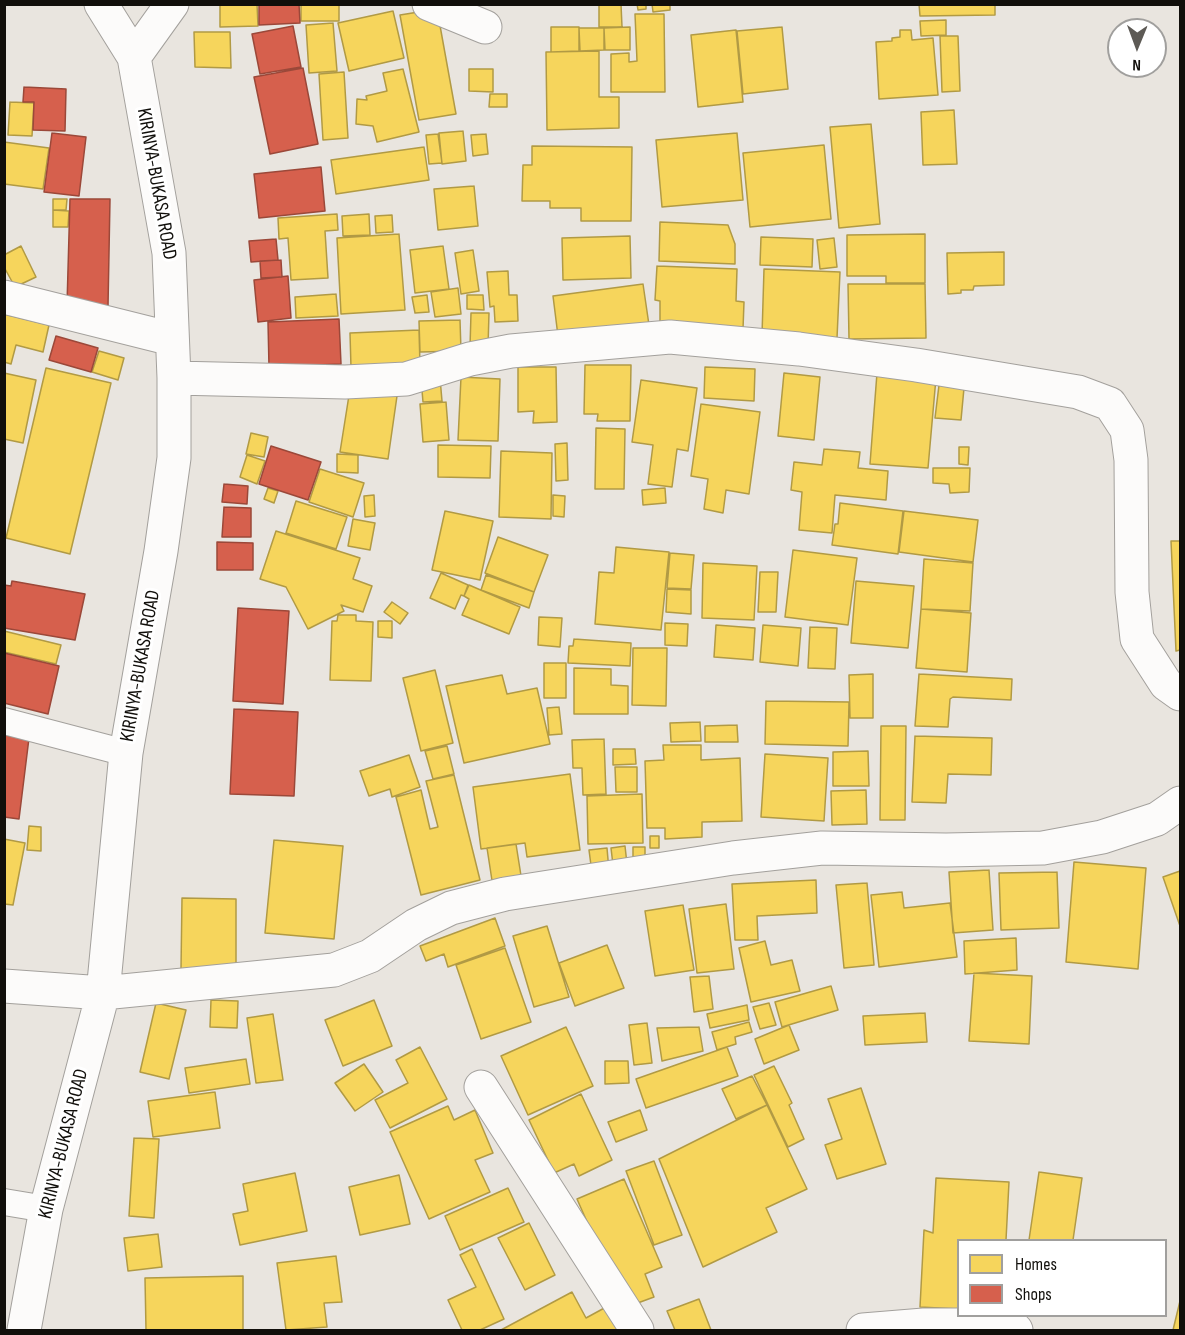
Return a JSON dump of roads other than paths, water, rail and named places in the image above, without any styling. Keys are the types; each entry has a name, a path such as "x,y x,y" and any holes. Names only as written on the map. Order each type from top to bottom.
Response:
{"street":[{"name":"KIRINYA-BUKASA ROAD","path":"24,1330 46,1209 103,993 126,753 161,551 174,458 170,253 134,57 101,4"},
{"path":"134,57 172,4"},
{"path":"429,4 485,27"},
{"path":"4,297 172,339"},
{"path":"174,378 345,382 406,379 470,359 511,351 670,337 799,349 916,365 1078,392 1110,404 1127,430 1131,460 1132,592 1137,639 1166,684 1180,694"},
{"path":"4,986 103,993 334,970 370,956 416,925 451,908 505,894 665,868 822,848 946,850 1043,848 1113,834 1158,819 1180,803"},
{"path":"481,1087 637,1330"},
{"path":"862,1330 924,1325 974,1325 1016,1330"}],"lane":[{"path":"4,721 126,753"},
{"path":"4,1202 46,1209"}]}
